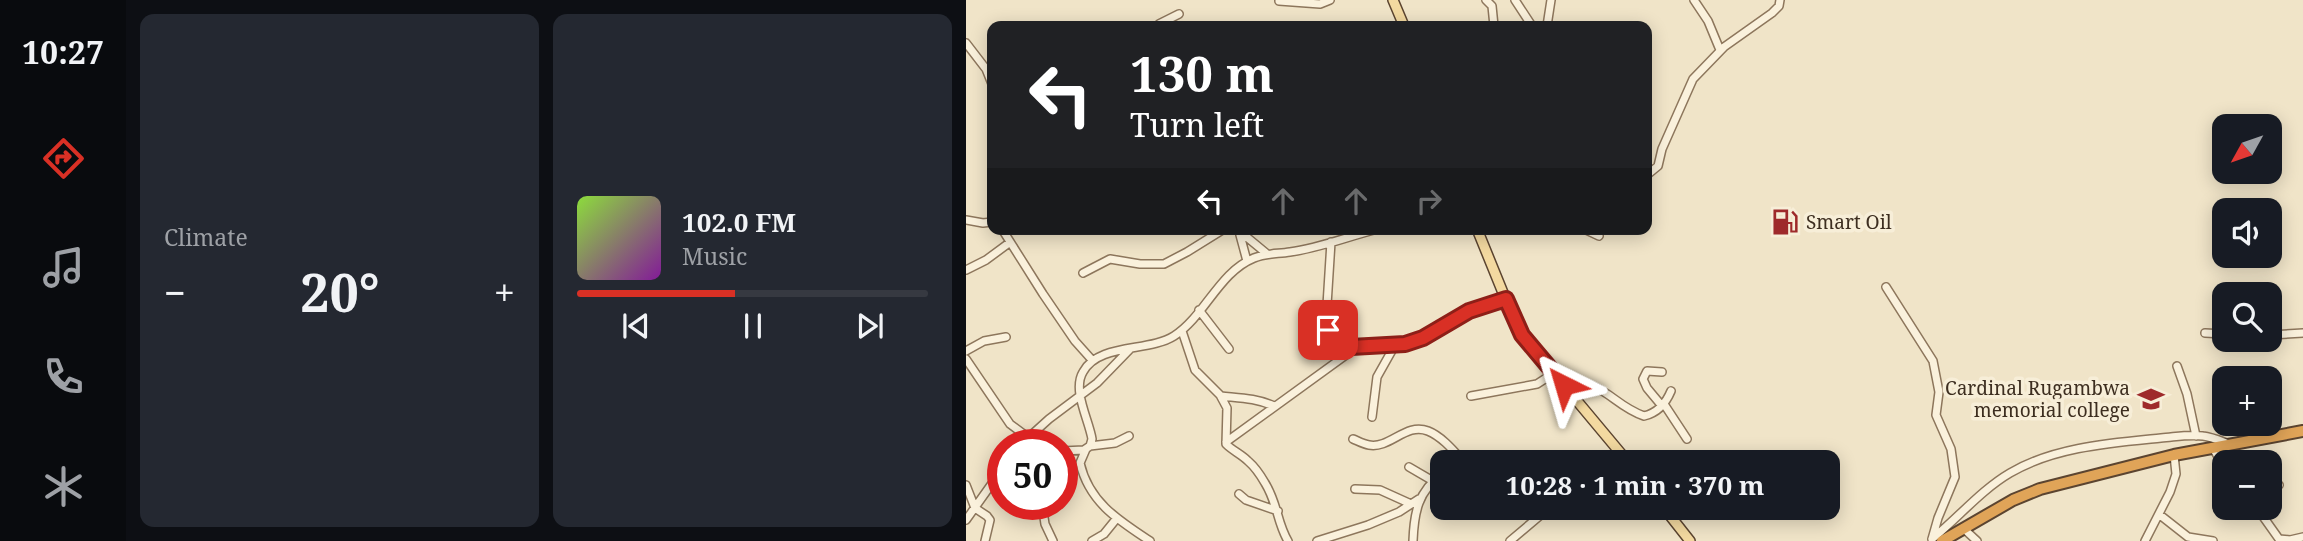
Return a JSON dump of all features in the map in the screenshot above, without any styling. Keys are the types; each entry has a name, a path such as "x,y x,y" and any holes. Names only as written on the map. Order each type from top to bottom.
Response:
{"highway":[{"path":"1935,540 2040,489 2174,455 2303,431"}],"main road":[{"path":"1393,0 1402,21"},
{"path":"1479,235 1522,335 1618,450"},
{"path":"1673,520 1687,540"}],"street":[{"path":"1279,1 1320,4 1330,0"},
{"path":"1486,0 1492,6 1494,21"},
{"path":"1515,0 1529,21"},
{"path":"1548,21 1551,0"},
{"path":"1694,0 1708,21 1720,50"},
{"path":"1652,170 1658,166 1662,149 1693,79 1720,50 1772,13 1779,6 1780,0"},
{"path":"1165,21 1179,14"},
{"path":"966,43 987,66"},
{"path":"966,220 987,223"},
{"path":"1005,235 1070,334 1092,360"},
{"path":"1083,273 1110,259 1140,264 1164,264 1214,235"},
{"path":"1239,235 1247,261"},
{"path":"1244,235 1266,253"},
{"path":"1150,541 1117,518 1092,494 1083,476 1080,463 1088,447 1091,431 1081,394 1080,378 1092,360 1159,342 1182,331 1231,275 1247,261 1266,253 1291,252 1356,235"},
{"path":"1331,242 1326,321 1328,330 1342,344 1357,347 1414,341 1469,311 1506,299"},
{"path":"966,270 986,260 1009,243"},
{"path":"1886,286 1933,361 1939,392 1936,415 1951,449 1954,463 1953,486 1938,517 1935,540"},
{"path":"1199,310 1229,349"},
{"path":"1182,331 1195,370 1221,396 1227,408 1226,442 1257,471 1278,511 1282,532 1288,541"},
{"path":"2205,332 2212,333"},
{"path":"2282,334 2303,333"},
{"path":"966,351 984,341 1006,337"},
{"path":"1372,417 1377,377 1395,345"},
{"path":"1226,442 1357,347"},
{"path":"1036,429 1097,383 1130,349"},
{"path":"966,359 1007,421 1016,429"},
{"path":"2177,366 2187,394 2196,436"},
{"path":"1662,372 1647,371 1643,379 1687,439"},
{"path":"1471,396 1537,384 1554,373"},
{"path":"1564,385 1580,384 1602,389 1628,409 1644,416 1654,413 1663,405 1671,391"},
{"path":"1221,396 1242,400 1257,399 1274,406"},
{"path":"1353,439 1367,445 1380,445 1403,433 1421,429 1435,435 1449,450"},
{"path":"1078,449 1115,443 1129,436"},
{"path":"1935,540 1991,486 2027,464 2106,443 2196,436 2214,438 2230,445"},
{"path":"2145,541 2160,515 2176,474 2174,455"},
{"path":"1409,467 1430,479"},
{"path":"1320,540 1368,525 1415,502 1430,484"},
{"path":"966,485 975,508 990,520 985,541"},
{"path":"1355,489 1380,490 1415,502"},
{"path":"966,520 987,491"},
{"path":"1239,494 1246,500 1278,511"},
{"path":"1413,541 1415,502"},
{"path":"2160,515 2188,537 2213,541"},
{"path":"1093,541 1104,534 1117,518"},
{"path":"1044,520 1053,541"},
{"path":"1510,541 1535,520"},
{"path":"2265,520 2278,539 2303,537"},
{"path":"1963,528 1977,541"}],"place":[{"name":"Smart Oil","path":"1785,222"},
{"name":"Cardinal Rugambwa memorial college","path":"2151,399"}],"route":[{"path":"1328,330 1342,344 1351,347 1405,344 1423,338 1469,311 1506,299 1522,335 1564,385"}]}
